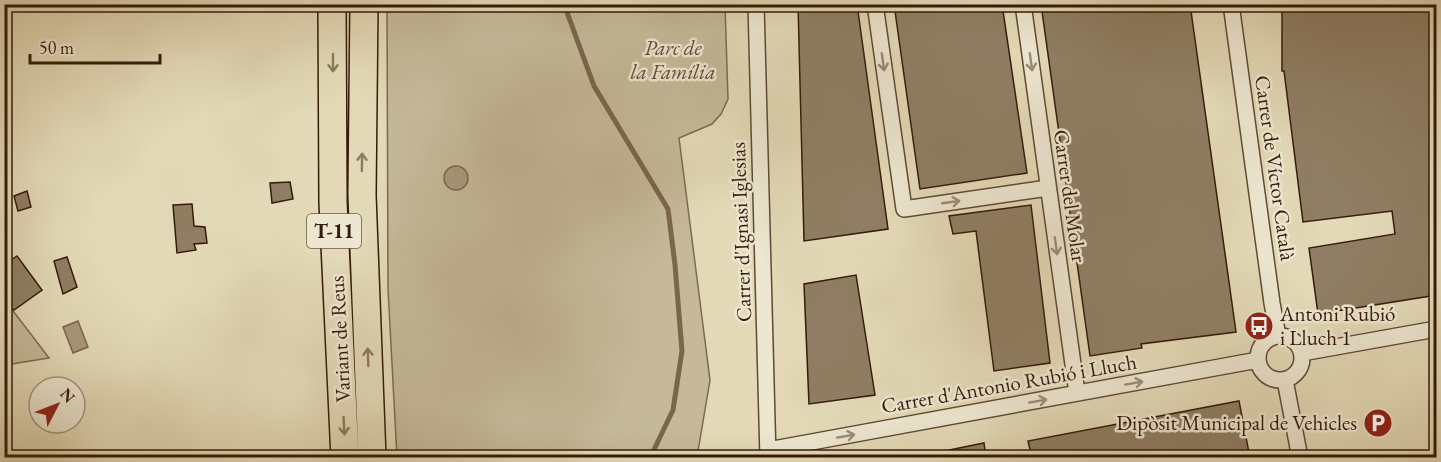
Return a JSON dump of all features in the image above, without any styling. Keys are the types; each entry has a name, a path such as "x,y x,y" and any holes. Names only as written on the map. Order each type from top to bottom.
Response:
{"highway":[{"name":"Variant de Reus","path":"332,4 333,202 345,458"},
{"name":"Variant de Reus","path":"364,4 362,195 372,458"}],"street":[{"name":"Carrer d'Ignasi Iglesias","path":"756,4 768,454"},
{"path":"875,4 904,208 1048,188"},
{"name":"Carrer del Molar","path":"1023,4 1077,393"},
{"name":"Carrer de Víctor Català","path":"1231,4 1278,336"},
{"path":"1302,353 1437,329"},
{"path":"1278,336 1292,339 1302,353 1299,370 1285,380 1275,380 1266,375 1258,360 1263,344 1278,336"},
{"name":"Carrer d'Antonio Rubió i Lluch","path":"768,454 1258,360"},
{"path":"1285,380 1300,458"}],"green space":[{"name":"Parc de la Família","path":"387,5 725,5 728,99 721,114 712,124 679,138 710,380 697,457 397,457 388,289"},
{"path":"4,299 49,358 5,365"}],"shaded area":[{"path":"456,166 461,167 467,173 467,183 461,189 456,190 451,189 445,183 444,178 445,173 451,167"},
{"path":"78,321 88,347 73,353 63,327"}],"building":[{"path":"798,4 857,4 888,229 804,241"},
{"path":"894,4 1002,4 1027,173 920,189"},
{"path":"1041,4 1190,4 1236,332 1141,344 1142,348 1090,356"},
{"path":"1282,4 1437,4 1437,295 1318,314 1309,248 1395,234 1392,211 1303,222 1284,71 1282,71"},
{"path":"290,182 293,199 272,203 270,183"},
{"path":"27,191 31,207 18,211 14,196"},
{"path":"192,204 194,226 205,227 207,243 194,244 196,250 177,253 173,205"},
{"path":"1031,205 1050,363 994,371 976,231 953,234 949,216"},
{"path":"17,256 42,290 14,310 4,301 4,265"},
{"path":"67,257 77,287 63,294 54,261"},
{"path":"856,275 875,395 809,404 804,284"},
{"path":"1239,401 1250,458 1032,458 1028,441"},
{"path":"984,443 986,458 945,458 944,451"}],"waterway":[{"path":"564,4 594,86 668,209 682,351 673,410 650,458"}],"place":[{"name":"Antoni Rubió i Lluch 1","path":"1259,326"},
{"name":"Dipòsit Municipal de Vehicles","path":"1378,423"}]}
